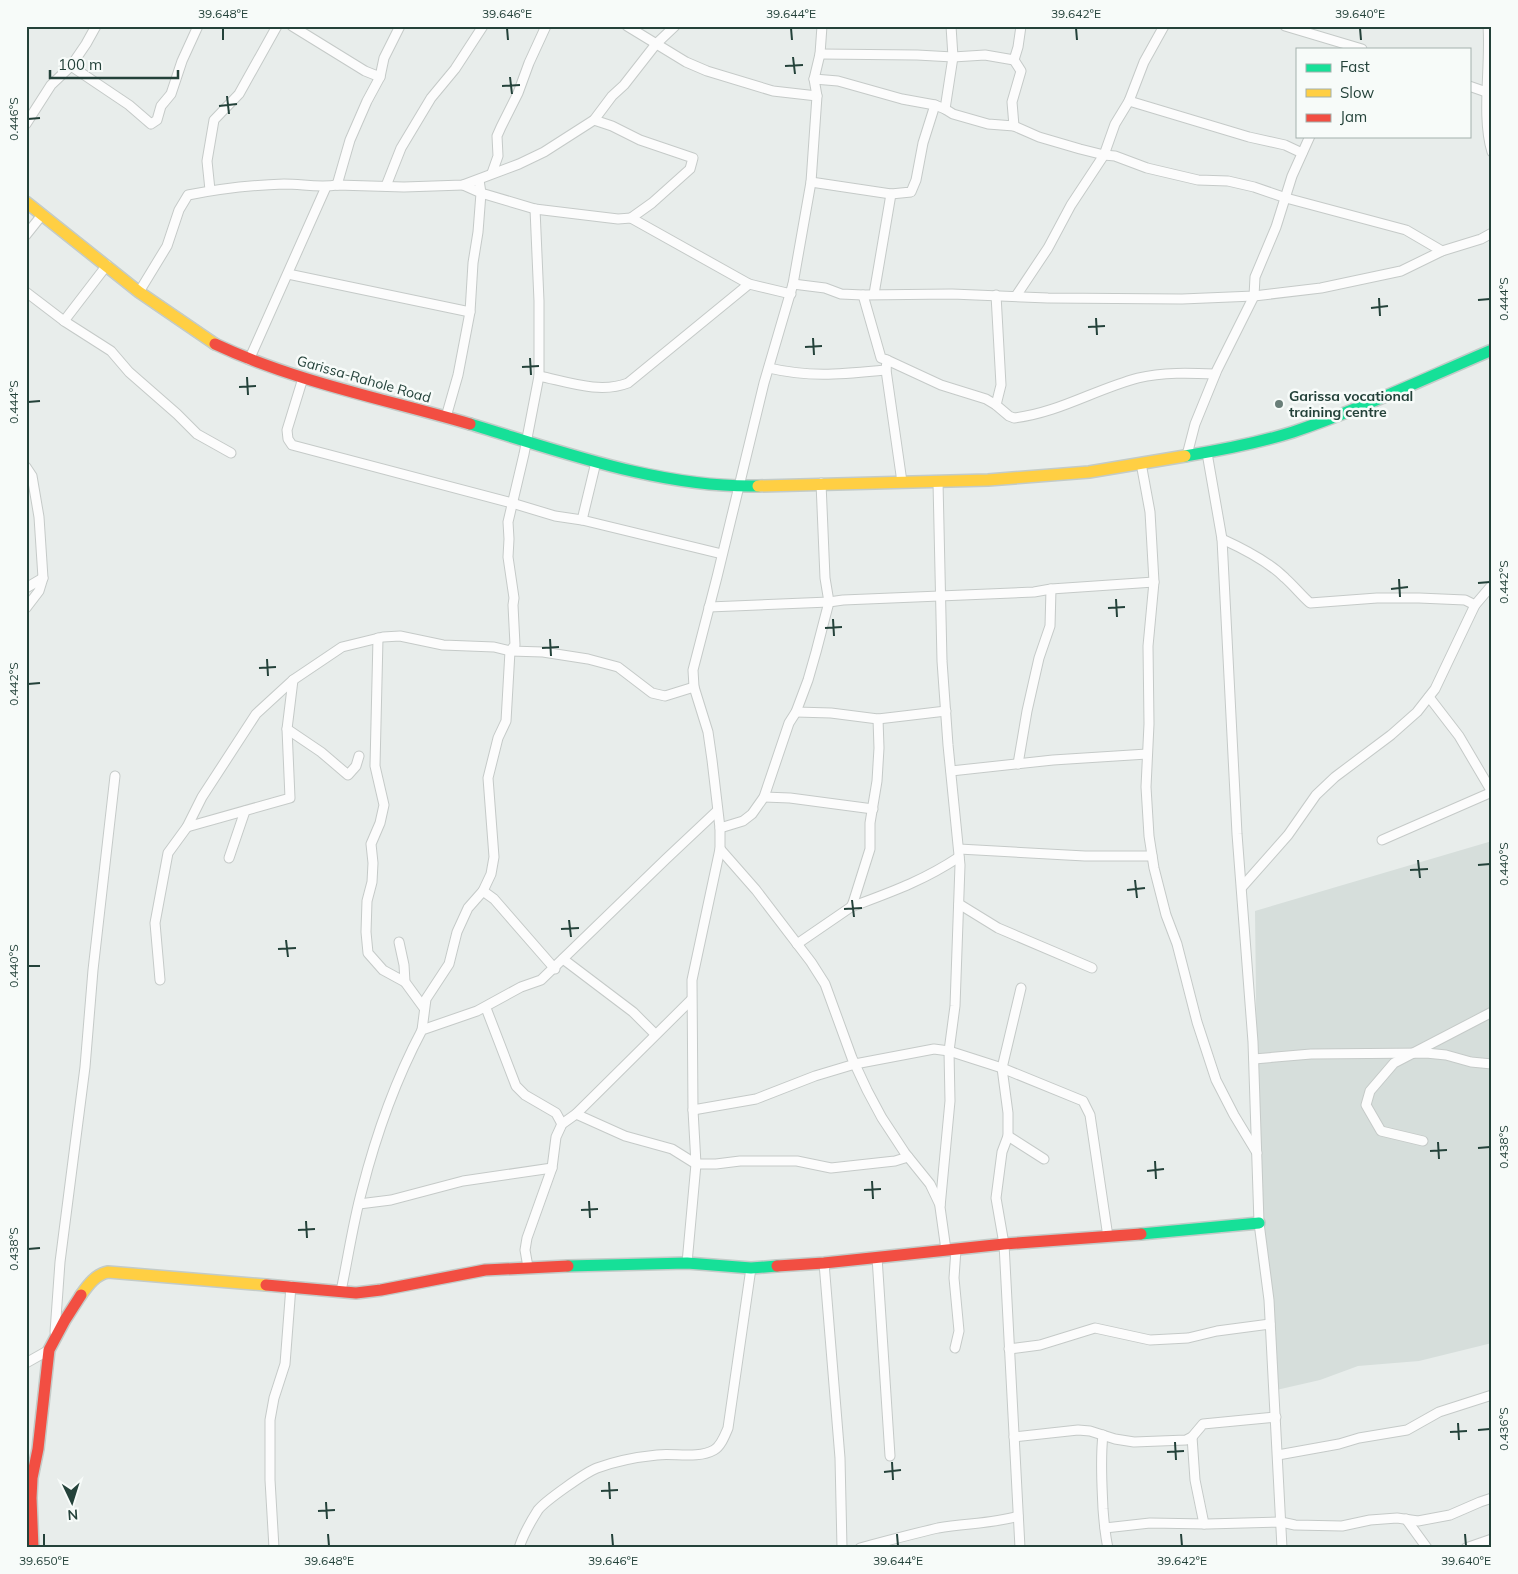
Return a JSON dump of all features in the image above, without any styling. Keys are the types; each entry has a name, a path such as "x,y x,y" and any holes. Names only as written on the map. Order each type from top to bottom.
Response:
{"street":[{"path":"26,124 51,85 71,66 96,26"},
{"path":"71,66 129,105 151,124 157,120 161,106 171,94 182,61 198,26"},
{"path":"210,190 207,161 214,120 239,94 278,26"},
{"path":"292,26 364,71 380,77"},
{"path":"337,185 350,140 380,77 384,58 400,26"},
{"path":"386,186 401,148 431,98 455,68 483,26"},
{"path":"492,173 498,156 498,136 501,127 518,93 529,62 546,26"},
{"path":"626,26 686,62 708,71 773,91 817,96"},
{"path":"139,292 167,246 179,210 188,195 210,190 284,184 326,187 337,185 436,186 463,185 479,180 544,152 594,120 656,44 674,26"},
{"path":"687,1263 696,1164 693,1110 692,980 720,849 720,828 708,732 694,687 692,670 769,368 791,294 811,182 817,96 814,79 820,54 822,26"},
{"path":"945,109 953,57 950,26"},
{"path":"1014,60 1021,26"},
{"path":"1016,296 1048,248 1072,205 1104,155 1115,124 1129,101 1144,62 1164,26"},
{"path":"1285,26 1336,45 1356,48"},
{"path":"1488,26 1490,94 1488,140 1492,152"},
{"path":"820,54 953,57 985,55 1014,60 1021,71 1012,102 1014,126"},
{"path":"814,79 838,81 902,99 935,105 953,114 988,124 1014,126 1039,137 1104,155 1115,156 1147,168 1198,180 1228,181 1254,186 1286,198 1406,230 1442,251"},
{"path":"1470,86 1490,94"},
{"path":"1129,101 1249,137 1285,145 1302,153"},
{"path":"811,182 891,194 911,192 916,180 923,143 935,105"},
{"path":"463,185 481,193 535,209 618,219 631,218 652,203 690,169 693,158 640,140 612,126 594,120"},
{"path":"1187,455 1195,424 1215,374 1254,296 1256,276 1276,227 1292,176 1309,138"},
{"path":"446,417 458,375 470,312 473,263 481,193 479,180"},
{"path":"249,360 326,187"},
{"path":"874,294 891,194"},
{"name":"Garissa-Rahole Road","path":"26,202 139,292 214,344 249,360 303,378 446,417 596,462 664,477 709,484 738,486 988,480 1089,472 1140,462 1207,453 1243,446 1305,427 1492,350"},
{"path":"341,1291 359,1204 386,1108 422,1030 426,999 449,964 457,932 468,908 483,891 491,874 494,857 488,778 498,738 506,721 510,651 515,645 514,598 508,557 508,522 540,376 540,301 535,209"},
{"path":"26,235 42,215"},
{"path":"631,218 749,284 791,294"},
{"path":"793,284 825,288 841,294 863,295 996,295 1048,298 1182,299 1254,296 1321,288 1401,271 1442,251 1480,239 1492,233"},
{"path":"64,321 107,266"},
{"path":"288,274 470,312"},
{"path":"540,376 600,388 616,388 628,383 749,284"},
{"path":"26,292 64,321 110,351 128,372 177,414 197,434 231,453"},
{"path":"863,295 881,358 941,385 986,399 1009,416 1020,417 1044,413 1139,378 1190,373 1215,374"},
{"path":"996,295 1001,386 996,405"},
{"path":"887,360 886,370 902,482"},
{"path":"769,368 817,376 886,370"},
{"path":"303,378 287,430 288,439 292,445 555,516 582,520 722,554"},
{"path":"1207,453 1222,539 1237,834 1254,1059 1258,1223 1269,1300 1282,1548"},
{"path":"582,520 596,462"},
{"path":"1140,462 1150,512 1154,582 1148,646 1146,787 1152,856 1159,889 1178,944 1207,1054 1216,1080 1234,1116 1257,1153"},
{"path":"26,467 32,476 39,517 43,578 39,591 26,608"},
{"path":"938,482 942,661 959,853 955,1006 948,1051 950,1101 940,1207"},
{"path":"720,828 743,820 752,814 764,797 789,723 796,712 808,680 829,602 825,578 821,483"},
{"path":"1222,539 1235,544 1271,566 1285,577 1310,603 1377,598 1419,598 1465,600 1475,604"},
{"path":"26,588 43,578"},
{"path":"709,607 1034,592 1051,588 1154,582"},
{"path":"1242,887 1288,835 1316,795 1335,777 1398,729 1417,712 1435,689 1475,604 1492,585"},
{"path":"1018,764 1039,658 1050,626 1051,588"},
{"path":"160,980 155,922 168,853 256,714 293,680 342,647 378,638 400,636 443,645 494,647 510,651 543,652 618,667 652,693 665,696 694,687"},
{"path":"378,638 375,766 384,805 380,824 370,844 373,863 372,882 367,901 366,932 368,953 383,970 405,982 424,1008"},
{"path":"186,827 290,798 287,729 293,680"},
{"path":"1382,840 1492,792 1459,736 1429,697"},
{"path":"796,712 831,713 878,719 946,711"},
{"path":"851,907 870,849 872,809 877,781 878,719"},
{"path":"287,729 321,752 348,775 356,766 359,756"},
{"path":"951,771 1147,754"},
{"path":"55,1335 60,1262 85,1067 93,970 115,776"},
{"path":"764,797 790,798 872,809"},
{"path":"229,858 246,811"},
{"path":"422,1030 486,1008 521,987 541,980 555,969 563,959 718,811"},
{"path":"720,849 756,890 825,984 855,1064 882,1118 908,1157 930,1184 940,1207 951,1249 959,1331 955,1348"},
{"path":"797,944 851,907 904,888 935,873 959,853 1152,856"},
{"path":"483,891 494,899 555,969"},
{"path":"959,904 998,928 1092,968"},
{"path":"399,942 404,965 405,982"},
{"path":"563,959 633,1012 655,1034"},
{"path":"1020,1548 1004,1244 996,1198 1002,1152 1008,1136 1008,1114 1002,1068 1021,988"},
{"path":"528,1267 525,1250 527,1238 552,1168 556,1137 562,1124 576,1114 691,1000"},
{"path":"486,1008 516,1086 525,1095 556,1113 562,1124"},
{"path":"1423,1142 1381,1131 1366,1104 1370,1091 1394,1062 1492,1012"},
{"path":"693,1110 756,1100 815,1076 855,1064 934,1049 948,1051 1002,1068 1083,1101 1090,1115 1108,1237"},
{"path":"1254,1059 1312,1054 1414,1053 1446,1055 1471,1062 1492,1064"},
{"path":"576,1114 625,1136 672,1149 696,1164 740,1161 797,1161 831,1168 895,1161 908,1157"},
{"path":"1008,1136 1044,1158"},
{"path":"359,1204 391,1200 463,1181 552,1168"},
{"path":"33,1548 32,1478 38,1449 49,1350 55,1335 86,1289 102,1274 110,1272 356,1292 381,1290 485,1270 528,1267 687,1263 751,1268 824,1264 951,1249 1258,1223"},
{"path":"878,1257 890,1456"},
{"path":"824,1264 840,1451 842,1548"},
{"path":"519,1548 529,1526 540,1509 567,1487 596,1469 631,1459 659,1455 700,1454 714,1450 722,1441 728,1428 751,1268"},
{"path":"274,1548 270,1480 270,1420 274,1398 285,1364 291,1286"},
{"path":"1009,1349 1040,1345 1095,1328 1150,1340 1188,1338 1226,1329 1270,1324"},
{"path":"26,1363 49,1350"},
{"path":"26,1352 37,1356"},
{"path":"1278,1455 1407,1430 1439,1412 1492,1396"},
{"path":"1014,1437 1078,1430 1134,1442 1186,1440 1192,1437 1203,1424 1276,1417"},
{"path":"1103,1435 1101,1470 1108,1548"},
{"path":"1192,1437 1195,1480 1204,1524"},
{"path":"1105,1528 1150,1523 1281,1522 1295,1525 1342,1526 1370,1520 1397,1518 1418,1521 1450,1515 1492,1498"},
{"path":"860,1548 938,1528 993,1522 1018,1516"},
{"path":"1406,1519 1427,1548"},
{"path":"1466,1548 1492,1539"}],"shaded area":[{"path":"1492,841 1492,1343 1419,1361 1358,1366 1320,1380 1272,1391 1257,1077 1255,911"}],"traffic: fast":[{"path":"1185,456 1240,446 1293,432 1368,403 1492,350"},
{"path":"470,424 576,456 648,475 721,485 758,486"},
{"path":"1141,1234 1259,1223"},
{"path":"568,1266 687,1263 751,1268 777,1266"}],"traffic: slow":[{"path":"26,202 139,292 215,344"},
{"path":"758,486 988,480 1089,472 1185,456"},
{"path":"81,1295 96,1278 108,1272 266,1285"}],"traffic: jam":[{"path":"215,344 277,369 341,389 470,424"},
{"path":"777,1266 824,1263 1004,1244 1141,1234"},
{"path":"266,1285 356,1293 485,1270 568,1266"},
{"path":"33,1548 32,1478 38,1449 49,1350 81,1295"}],"place":[{"name":"Garissa vocational training centre","path":"1279,404"}]}
